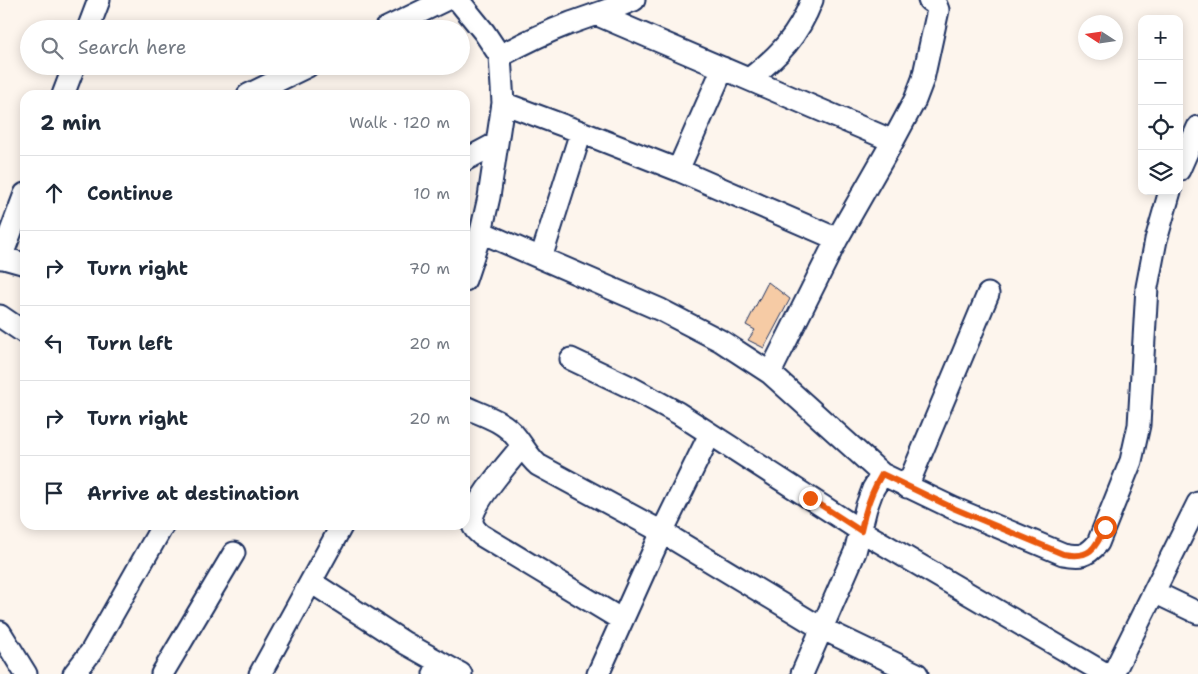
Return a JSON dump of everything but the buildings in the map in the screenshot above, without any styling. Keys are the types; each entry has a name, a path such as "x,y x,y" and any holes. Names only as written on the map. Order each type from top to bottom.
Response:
{"street":[{"path":"91,20 99,0"},
{"path":"403,20 444,0"},
{"path":"458,0 484,32 500,56 503,103 481,232 470,265"},
{"path":"500,56 534,38 634,0"},
{"path":"749,79 771,62 788,44 812,0"},
{"path":"770,373 837,239 915,100 923,79 938,10 936,5 929,0"},
{"path":"598,14 893,141"},
{"path":"678,170 723,68"},
{"path":"65,90 71,75"},
{"path":"258,90 289,75"},
{"path":"503,103 678,170 837,239"},
{"path":"1183,161 1198,127"},
{"path":"540,258 581,132"},
{"path":"470,157 497,143"},
{"path":"481,232 661,310 721,341 770,373 882,474 907,487 1063,554 1077,556 1090,552 1098,543 1131,461 1139,425 1147,287 1156,240 1169,195"},
{"path":"20,208 0,258 20,263"},
{"path":"907,487 988,294"},
{"path":"0,316 20,330"},
{"path":"571,359 678,413 861,531 1106,674"},
{"path":"470,410 494,420 505,427 515,436 528,456 538,464 662,532 821,628 917,674"},
{"path":"598,674 662,532 710,434"},
{"path":"522,446 481,499 474,513 472,522 474,529 622,620"},
{"path":"802,674 855,552 866,508 873,489 882,474"},
{"path":"1113,674 1198,503"},
{"path":"74,674 91,652 160,530"},
{"path":"260,674 339,530"},
{"path":"162,674 234,553"},
{"path":"312,582 405,644 436,668 461,674"},
{"path":"1154,592 1198,613"},
{"path":"0,632 26,674"}],"route":[{"path":"810,498 861,531 866,508 873,489 882,474 953,508 1063,554 1077,556 1090,552 1098,543 1105,527"}]}
